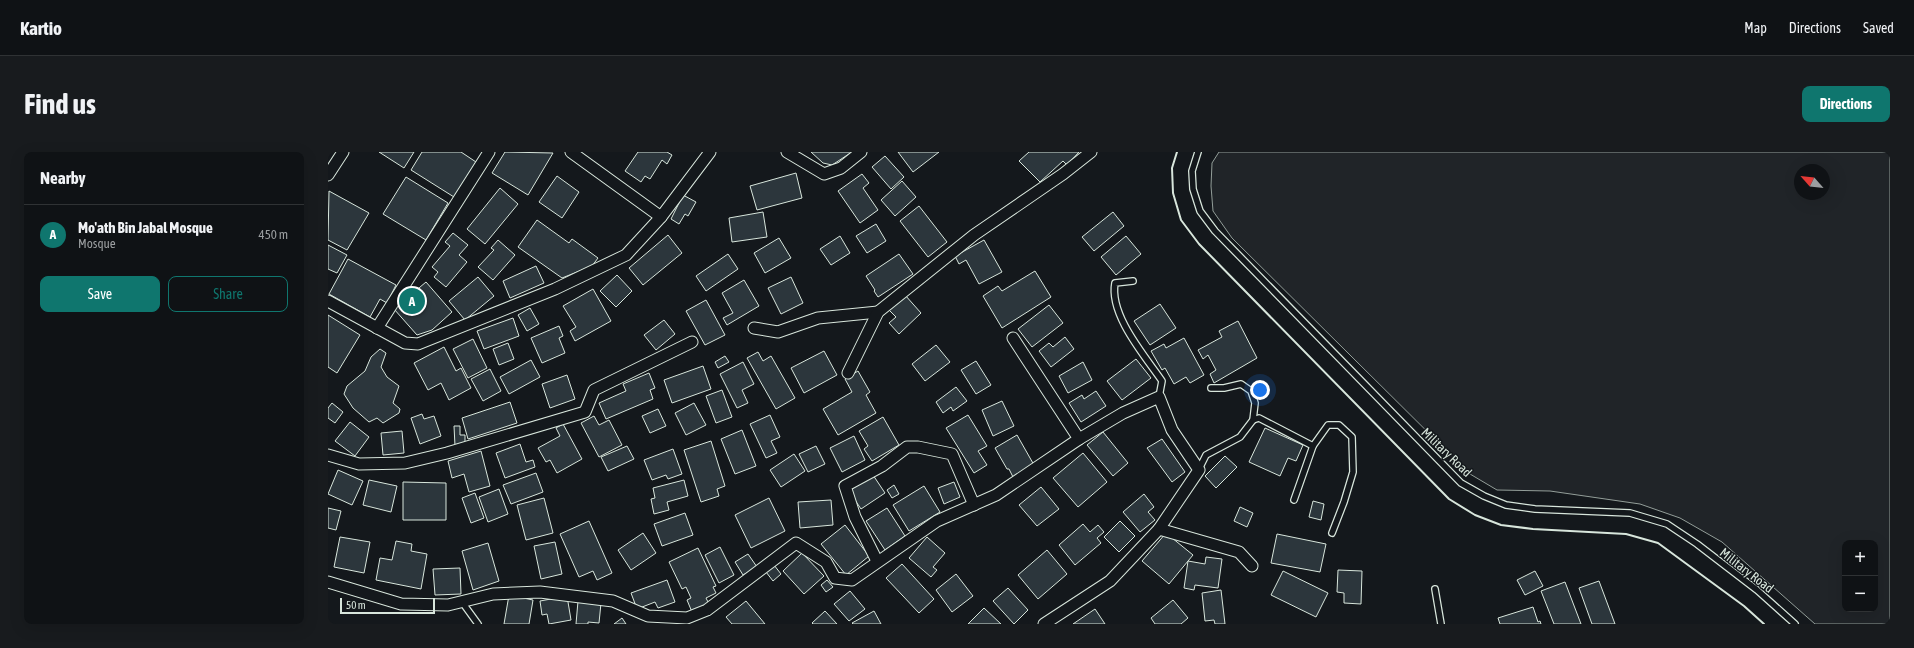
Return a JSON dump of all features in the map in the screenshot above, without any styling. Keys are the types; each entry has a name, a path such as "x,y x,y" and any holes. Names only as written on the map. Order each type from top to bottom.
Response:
{"street":[{"path":"328,175 342,152"},
{"path":"378,328 490,152"},
{"path":"571,152 660,217"},
{"path":"328,301 405,343 418,344 555,289 626,255 660,217 710,152"},
{"path":"787,152 824,174 841,168 861,152"},
{"path":"848,373 878,312 974,235 1063,174 1091,152"},
{"path":"754,328 778,332 818,318 878,312"},
{"path":"1013,338 1079,439"},
{"path":"328,455 359,464 405,464 585,412 594,390 692,342"},
{"path":"328,582 401,604 448,605 493,594 540,592 613,601 648,616 687,618 707,610 796,543 826,562 835,578 852,580 877,561 937,521 996,495 1079,439 1123,413 1159,397 1172,430 1199,470 1159,529 1110,581 1044,624"},
{"path":"877,561 855,517 845,486 882,466 907,447 918,447 952,454 974,504"},
{"path":"1159,529 1239,552 1252,566"}],"lane":[{"name":"Military Road","path":"1198,152 1192,171 1193,189 1200,211 1215,231 1461,483 1484,496 1506,505 1535,509 1630,513 1667,524 1697,544 1757,590 1795,624"},
{"path":"1133,281 1116,283 1114,293 1118,309 1128,331 1162,381 1159,397"},
{"path":"1199,470 1206,455 1240,437 1253,420 1255,403 1251,391 1241,384 1224,388 1211,388"},
{"path":"1253,420 1260,418 1313,446"},
{"path":"1294,500 1313,446 1328,425 1339,425 1352,437 1353,472 1344,502 1332,533"},
{"path":"1435,589 1441,624"},
{"path":"462,602 478,624"}],"shaded area":[{"path":"1219,152 1890,152 1890,624 1815,624 1722,542 1680,518 1640,504 1550,491 1497,490 1470,474 1232,238 1213,211 1211,186 1212,163"}],"building":[{"path":"379,152 414,152 404,168"},
{"path":"422,152 461,152 476,162 454,197 411,170"},
{"path":"505,152 553,153 528,195 492,173"},
{"path":"638,152 667,152 672,155 667,164 662,160 650,179 645,176 641,182 625,171"},
{"path":"811,152 852,152 832,165 823,163"},
{"path":"898,152 939,152 913,172"},
{"path":"1029,152 1079,152 1067,165 1063,161 1040,182 1019,161"},
{"path":"885,156 904,177 891,189 872,167"},
{"path":"796,173 802,198 757,210 750,186"},
{"path":"862,174 869,183 863,188 878,210 860,223 838,191"},
{"path":"557,176 579,192 562,218 539,202"},
{"path":"406,177 448,203 426,240 383,214"},
{"path":"902,181 916,197 895,216 881,200"},
{"path":"500,188 518,204 485,244 467,229"},
{"path":"329,191 369,213 347,250 328,240"},
{"path":"683,195 696,202 688,216 685,214 679,224 671,219"},
{"path":"919,206 947,242 928,257 900,221"},
{"path":"763,212 767,237 732,242 729,218"},
{"path":"1113,212 1124,226 1094,251 1082,237"},
{"path":"537,220 569,243 572,239 598,258 592,266 562,278 518,247"},
{"path":"876,224 886,241 867,253 856,236"},
{"path":"453,233 468,245 459,255 467,262 446,287 434,277 438,272 432,267 450,246 445,242"},
{"path":"668,235 682,253 643,285 629,268"},
{"path":"840,236 850,253 831,265 820,249"},
{"path":"1126,236 1141,254 1116,275 1101,257"},
{"path":"779,238 791,258 765,273 754,253"},
{"path":"498,240 515,255 493,280 478,267 494,250 491,248"},
{"path":"984,240 1002,272 979,284 966,260 959,264 955,256"},
{"path":"328,245 347,255 337,273 328,269"},
{"path":"728,254 738,269 706,291 696,276"},
{"path":"899,254 913,274 878,297 866,276"},
{"path":"348,259 396,285 387,303 380,299 370,317 329,294"},
{"path":"536,266 544,283 510,298 503,281"},
{"path":"1035,271 1051,297 1002,328 983,296 998,286 1002,291"},
{"path":"617,275 632,291 616,307 600,291"},
{"path":"478,277 494,296 465,320 449,301"},
{"path":"791,277 803,303 781,314 768,288"},
{"path":"744,280 759,306 727,325 723,318 733,313 722,293"},
{"path":"426,282 452,312 432,330 417,335 394,309"},
{"path":"593,289 611,321 575,341 570,331 576,327 563,306"},
{"path":"905,295 921,313 899,334 889,323 896,317 889,310"},
{"path":"706,300 725,335 705,345 686,311"},
{"path":"1160,304 1176,328 1150,345 1134,321"},
{"path":"1049,305 1063,323 1032,347 1018,329"},
{"path":"530,308 539,324 527,331 518,315"},
{"path":"328,315 360,335 337,373 328,367"},
{"path":"513,318 519,336 484,349 477,331"},
{"path":"664,320 675,334 656,350 644,335"},
{"path":"1238,321 1257,358 1214,383 1210,374 1216,370 1208,355 1203,359 1198,350 1222,337 1219,331"},
{"path":"559,326 563,336 559,338 565,353 542,363 531,338"},
{"path":"1065,337 1074,349 1051,367 1039,351 1049,343 1053,347"},
{"path":"1184,338 1204,375 1190,383 1186,377 1174,384 1165,368 1162,370 1151,351 1164,344 1166,348"},
{"path":"473,339 487,368 468,378 453,349"},
{"path":"508,343 514,359 499,365 493,349"},
{"path":"936,345 950,362 925,381 912,364"},
{"path":"444,347 456,371 461,368 471,388 449,400 441,383 428,390 414,363"},
{"path":"380,349 386,353 381,367 387,377 399,386 393,403 400,409 399,413 383,423 377,418 369,422 353,408 344,394 347,386 365,371 371,357"},
{"path":"824,351 837,375 804,393 791,368"},
{"path":"758,352 763,361 771,356 795,398 776,409 747,358"},
{"path":"725,356 729,362 718,368 715,362"},
{"path":"1136,359 1151,378 1122,400 1107,381"},
{"path":"531,360 540,377 509,394 500,377"},
{"path":"976,361 991,385 976,394 961,370"},
{"path":"743,362 754,384 742,390 748,403 737,408 720,374"},
{"path":"1083,362 1092,380 1068,393 1059,376"},
{"path":"703,366 711,389 672,403 664,380"},
{"path":"490,369 501,391 483,401 471,379"},
{"path":"858,371 870,392 866,395 876,413 838,435 823,409 852,392 845,379"},
{"path":"649,373 655,388 650,390 653,399 606,419 599,403 626,391 623,384"},
{"path":"567,375 575,399 550,408 542,384"},
{"path":"956,387 967,401 953,411 951,407 943,413 936,402"},
{"path":"722,390 732,417 716,423 706,396"},
{"path":"1096,391 1106,406 1081,422 1069,403 1082,395 1084,399"},
{"path":"1002,401 1014,426 993,436 982,410"},
{"path":"510,402 517,423 468,439 462,418"},
{"path":"332,403 343,412 335,423 328,418 328,408"},
{"path":"694,403 706,425 686,435 675,413"},
{"path":"658,409 666,426 650,433 642,416"},
{"path":"422,414 424,419 434,416 441,436 420,444 411,418"},
{"path":"770,415 780,437 771,441 777,453 766,458 750,424"},
{"path":"968,415 987,446 978,451 987,465 974,473 946,428"},
{"path":"594,416 599,425 609,420 622,445 599,457 581,423"},
{"path":"883,417 899,445 872,461 864,449 868,446 859,431"},
{"path":"350,422 369,437 355,456 335,441"},
{"path":"563,424 582,459 557,473 550,460 546,462 538,448 560,436 556,428"},
{"path":"454,426 460,426 460,435 465,435 465,446 455,446"},
{"path":"1265,428 1303,445 1296,461 1288,458 1280,476 1249,462"},
{"path":"742,430 756,466 735,474 721,439"},
{"path":"402,431 404,453 383,455 381,433"},
{"path":"1103,432 1128,463 1113,476 1087,445"},
{"path":"1017,435 1034,465 1013,477 995,448"},
{"path":"854,436 865,460 842,472 830,448"},
{"path":"1162,439 1185,472 1172,482 1147,448"},
{"path":"711,441 725,486 717,489 719,496 701,502 684,450"},
{"path":"520,444 526,462 533,460 535,467 505,478 496,453"},
{"path":"627,446 634,459 608,471 601,457"},
{"path":"816,446 825,464 808,472 799,454"},
{"path":"673,449 682,474 668,479 666,475 652,480 644,460"},
{"path":"481,451 490,486 469,492 464,474 452,478 448,461"},
{"path":"1083,453 1107,482 1078,507 1053,478"},
{"path":"794,454 805,471 781,487 770,470"},
{"path":"1225,456 1237,467 1216,488 1205,476"},
{"path":"338,470 363,481 352,505 328,494"},
{"path":"536,473 543,492 511,504 503,485"},
{"path":"873,475 885,493 861,509 849,491"},
{"path":"369,480 397,486 391,512 363,505"},
{"path":"684,480 688,496 667,502 669,510 654,514 651,499 655,498 653,488"},
{"path":"403,482 446,483 446,520 403,520"},
{"path":"954,482 960,497 944,504 938,488"},
{"path":"894,485 899,494 892,498 887,490"},
{"path":"924,486 940,512 909,531 893,505"},
{"path":"1041,487 1059,509 1037,526 1019,505"},
{"path":"499,489 508,514 488,522 479,497"},
{"path":"475,493 484,518 471,523 462,498"},
{"path":"1144,494 1154,507 1148,512 1155,520 1140,532 1123,512"},
{"path":"544,498 553,533 526,540 517,505"},
{"path":"769,498 785,531 751,548 735,515"},
{"path":"831,500 833,525 800,528 798,502"},
{"path":"1313,501 1324,504 1321,520 1309,517"},
{"path":"1240,507 1253,513 1247,527 1234,521"},
{"path":"328,508 341,511 336,530 328,528"},
{"path":"887,508 905,536 885,550 866,521"},
{"path":"685,513 693,535 662,546 654,524"},
{"path":"589,521 612,573 597,580 593,571 579,577 560,534"},
{"path":"1120,521 1135,536 1119,552 1104,537"},
{"path":"1083,524 1090,532 1098,525 1104,532 1097,538 1101,543 1075,565 1059,545"},
{"path":"845,525 869,556 846,575 821,544"},
{"path":"643,533 656,553 631,570 618,550"},
{"path":"1166,533 1193,555 1169,584 1142,561"},
{"path":"1277,534 1326,544 1320,572 1271,563"},
{"path":"340,537 370,542 364,573 334,567"},
{"path":"927,537 945,553 933,567 937,570 931,577 909,558"},
{"path":"396,541 412,544 411,551 427,554 421,589 376,580 380,558 392,560"},
{"path":"555,542 562,574 541,579 534,546"},
{"path":"488,543 499,581 473,590 462,551"},
{"path":"720,547 734,575 719,583 705,555"},
{"path":"698,548 716,586 713,587 716,593 706,598 709,604 692,612 687,600 691,598 686,587 682,589 669,562"},
{"path":"1047,550 1067,574 1038,599 1018,575"},
{"path":"802,553 824,576 804,594 783,571"},
{"path":"748,554 757,567 743,575 735,562"},
{"path":"1206,557 1222,559 1218,588 1195,585 1194,590 1184,588 1188,561 1205,564"},
{"path":"902,564 934,599 919,613 886,578"},
{"path":"774,565 781,574 773,581 766,572"},
{"path":"460,568 461,594 435,595 433,569"},
{"path":"1338,570 1362,571 1361,604 1344,603 1344,593 1337,592"},
{"path":"1283,571 1328,593 1316,617 1271,595"},
{"path":"1535,571 1543,586 1525,595 1517,580"},
{"path":"956,574 973,596 952,612 936,590"},
{"path":"667,580 675,602 658,608 655,602 637,609 631,593"},
{"path":"827,580 833,587 826,592 821,585"},
{"path":"1599,581 1615,624 1592,624 1579,588"},
{"path":"1565,582 1581,624 1554,624 1541,591"},
{"path":"1008,588 1028,610 1014,624 993,601"},
{"path":"1221,590 1225,624 1215,624 1214,620 1205,621 1202,593"},
{"path":"850,591 865,609 849,621 834,604"},
{"path":"509,595 533,600 529,624 504,624"},
{"path":"567,596 571,620 549,624 547,614 542,615 540,601"},
{"path":"1173,600 1188,618 1181,624 1155,624 1151,618"},
{"path":"578,601 601,603 599,623 588,622 588,624 576,624"},
{"path":"746,601 765,624 732,624 726,617"},
{"path":"1533,607 1538,622 1540,621 1541,624 1500,624 1498,618"},
{"path":"984,608 1001,624 968,624"},
{"path":"1095,609 1105,624 1073,624"},
{"path":"825,611 837,624 812,623"},
{"path":"874,611 881,624 852,623"},
{"path":"622,618 626,624 614,624"}],"wall":[{"path":"1177,152 1172,168 1173,193 1181,220 1199,244 1449,499 1475,515 1501,525 1533,529 1626,534 1658,543 1744,606 1764,624"}],"place":[{"name":"Mo'ath Bin Jabal Mosque","path":"412,301"}]}
